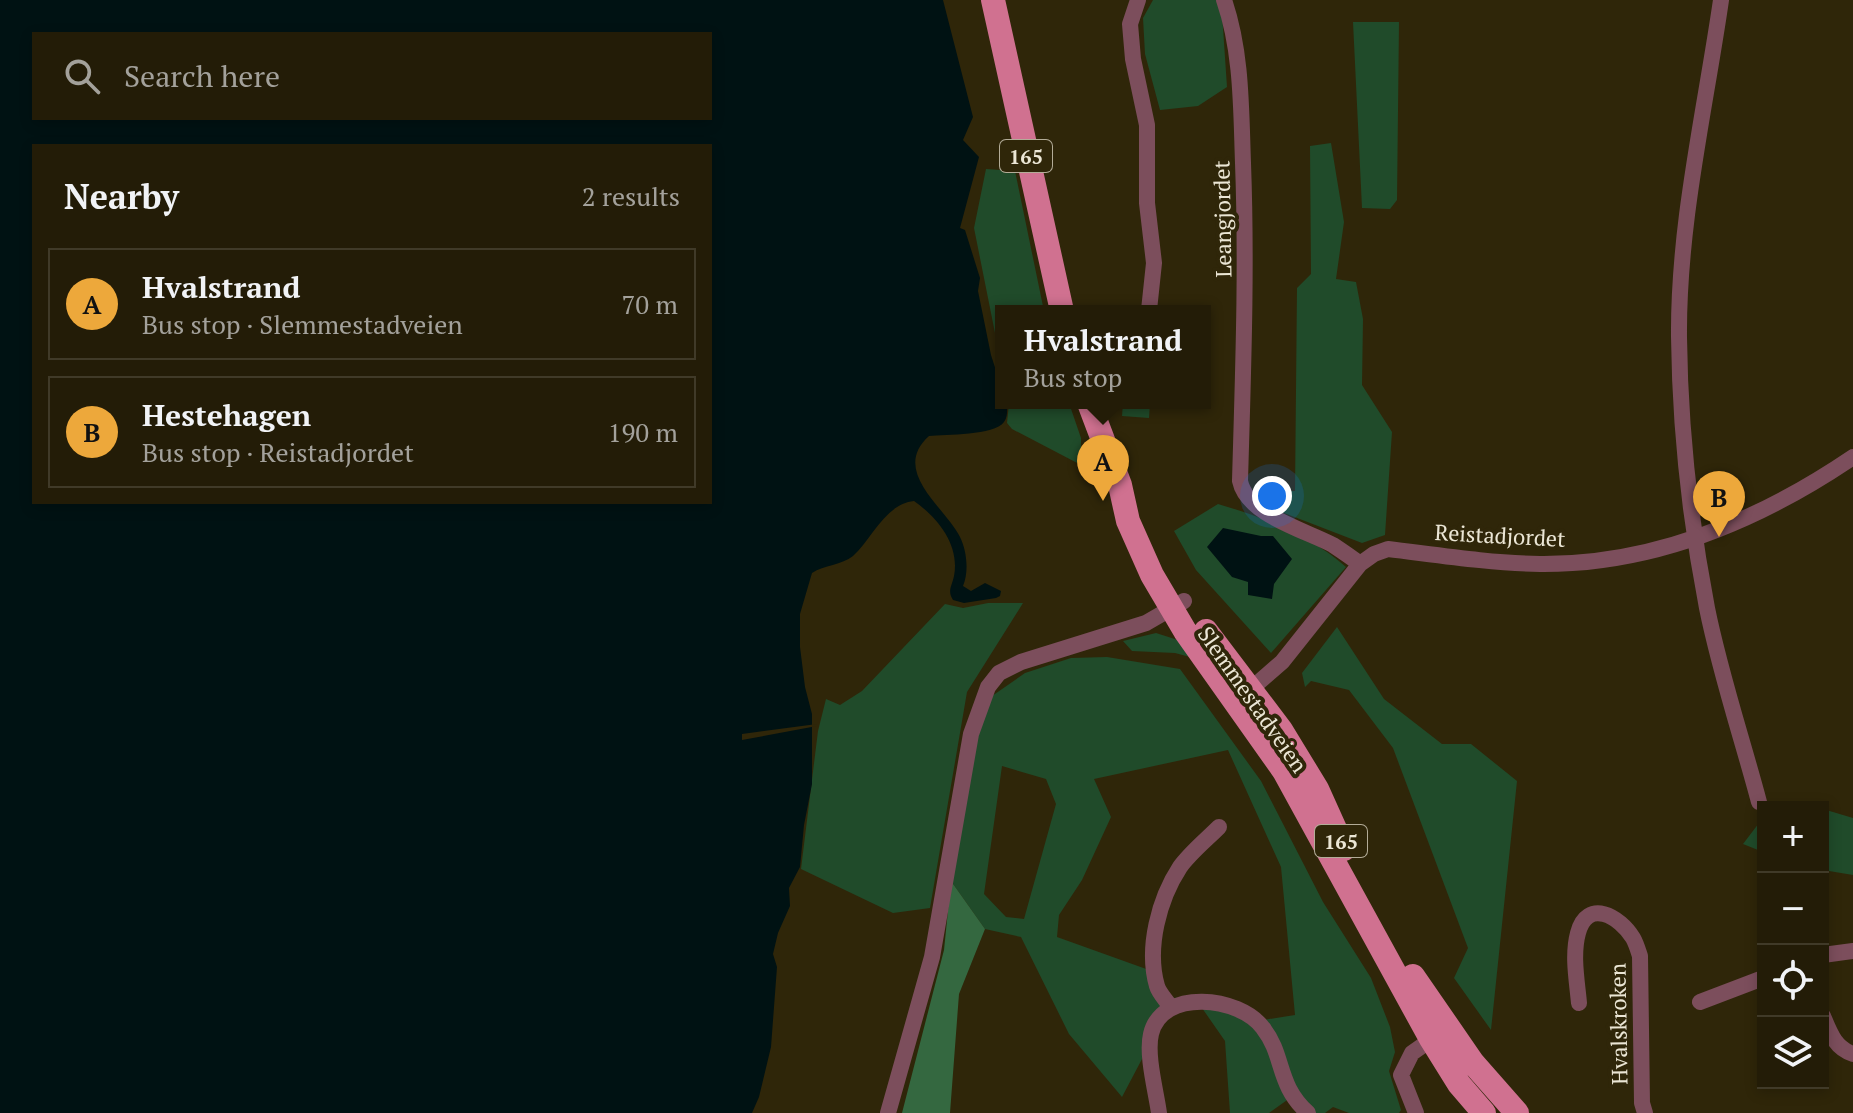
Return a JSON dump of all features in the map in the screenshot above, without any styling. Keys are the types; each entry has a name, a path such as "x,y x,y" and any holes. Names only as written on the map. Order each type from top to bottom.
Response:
{"main road":[{"name":"165","path":"993,0 1061,305"},
{"name":"Slemmestadveien","path":"1091,409 1120,485 1141,513 1178,604 1243,696 1439,1034 1459,1084 1484,1113"},
{"name":"Slemmestadveien","path":"1439,1034 1517,1113"}],"street":[{"path":"1138,0 1130,24 1133,59 1147,125 1147,203 1154,263 1150,305"},
{"name":"Leangjordet","path":"1224,0 1235,39 1243,152 1246,257 1242,490 1259,509 1335,546 1360,564"},
{"path":"1721,0 1686,227 1679,336 1683,422 1708,611 1759,801"},
{"name":"Reistadjordet","path":"1243,696 1282,662 1360,564 1374,554 1388,549 1541,564 1604,560 1658,549 1724,528 1790,498 1853,457"},
{"path":"888,1113 932,957 971,734 988,687 999,673 1021,662 1115,635 1146,623 1178,604"},
{"path":"1170,1006 1158,989 1154,969 1159,914 1181,865 1219,827"},
{"name":"Hvalskroken","path":"1579,1003 1577,935 1584,918 1591,913 1603,914 1614,919 1632,936 1640,956 1642,1103 1645,1113"},
{"path":"1829,954 1853,951"},
{"path":"1700,1002 1757,980"},
{"path":"1159,1113 1150,1050 1156,1019 1170,1006 1218,1003 1255,1019 1264,1029 1275,1050 1286,1085 1296,1103 1308,1113"},
{"path":"1823,1017 1834,1042 1853,1054"},
{"path":"1416,1113 1401,1075 1412,1053 1439,1034"}],"green space":[{"path":"1153,0 1217,0 1222,13 1227,87 1198,106 1160,110 1145,54 1143,18"},
{"path":"1353,22 1399,22 1397,200 1390,209 1362,208"},
{"path":"1331,143 1344,222 1336,279 1356,282 1363,319 1362,385 1392,432 1385,535 1362,543 1266,506 1252,493 1295,491 1297,288 1311,274 1310,146"},
{"path":"986,169 1015,171 1043,305 995,305 995,333 974,228"},
{"path":"1008,409 1071,409 1081,438 1081,465 1012,429 1007,423"},
{"path":"1123,409 1150,409 1149,418 1122,416"},
{"path":"1218,504 1286,529 1318,546 1346,567 1271,653 1196,570 1174,531"},
{"path":"988,603 1023,603 967,692 930,908 893,913 801,869 818,731 826,699 840,705 862,691 945,604 963,608"},
{"path":"1337,627 1384,699 1442,744 1471,744 1517,781 1491,1030 1454,978 1468,948 1393,748 1349,690 1311,681 1305,687 1302,673"},
{"path":"1156,633 1181,641 1190,657 1175,653 1132,651 1123,641"},
{"path":"1107,657 1180,669 1261,781 1323,902 1371,978 1390,1027 1395,1052 1389,1071 1401,1110 1399,1113 1349,1113 1333,1107 1325,1113 1304,1113 1290,1098 1269,1113 1230,1113 1225,1041 1202,1008 1182,1008 1162,1021 1122,1097 1069,1034 1021,937 985,929 951,881 979,730 992,696 1025,673 1071,658","holes":["1228,750 1281,867 1295,1015 1263,1020 1196,997 1171,998 1149,970 1057,937 1059,915 1082,880 1111,817 1094,779","1002,766 1046,779 1056,804 1024,919 1006,917 984,894"]},
{"path":"1829,811 1853,818 1853,875 1829,871"},
{"path":"1757,826 1757,850 1743,844"},
{"path":"951,881 985,929 959,994 950,1113 902,1113 944,950"}],"shaded area":[{"path":"0,0 943,0 973,117 963,140 979,157 960,228 965,230 980,278 978,291 995,367 995,409 1007,409 1007,413 999,427 990,430 929,436 919,449 915,462 924,488 960,537 967,568 963,586 971,591 985,583 1001,591 996,598 964,603 953,600 950,591 955,565 950,543 939,524 914,501 895,508 887,515 853,556 812,573 800,614 800,647 812,714 812,784 800,867 789,888 790,906 773,954 777,967 771,1047 752,1113 0,1113"},
{"path":"1223,528 1273,536 1292,559 1274,584 1272,599 1248,595 1248,582 1232,577 1207,547"}],"pier":[{"path":"817,726 742,740 742,734"}],"place":[{"name":"Hvalstrand","path":"1103,501"},
{"name":"Hestehagen","path":"1719,537"}]}
